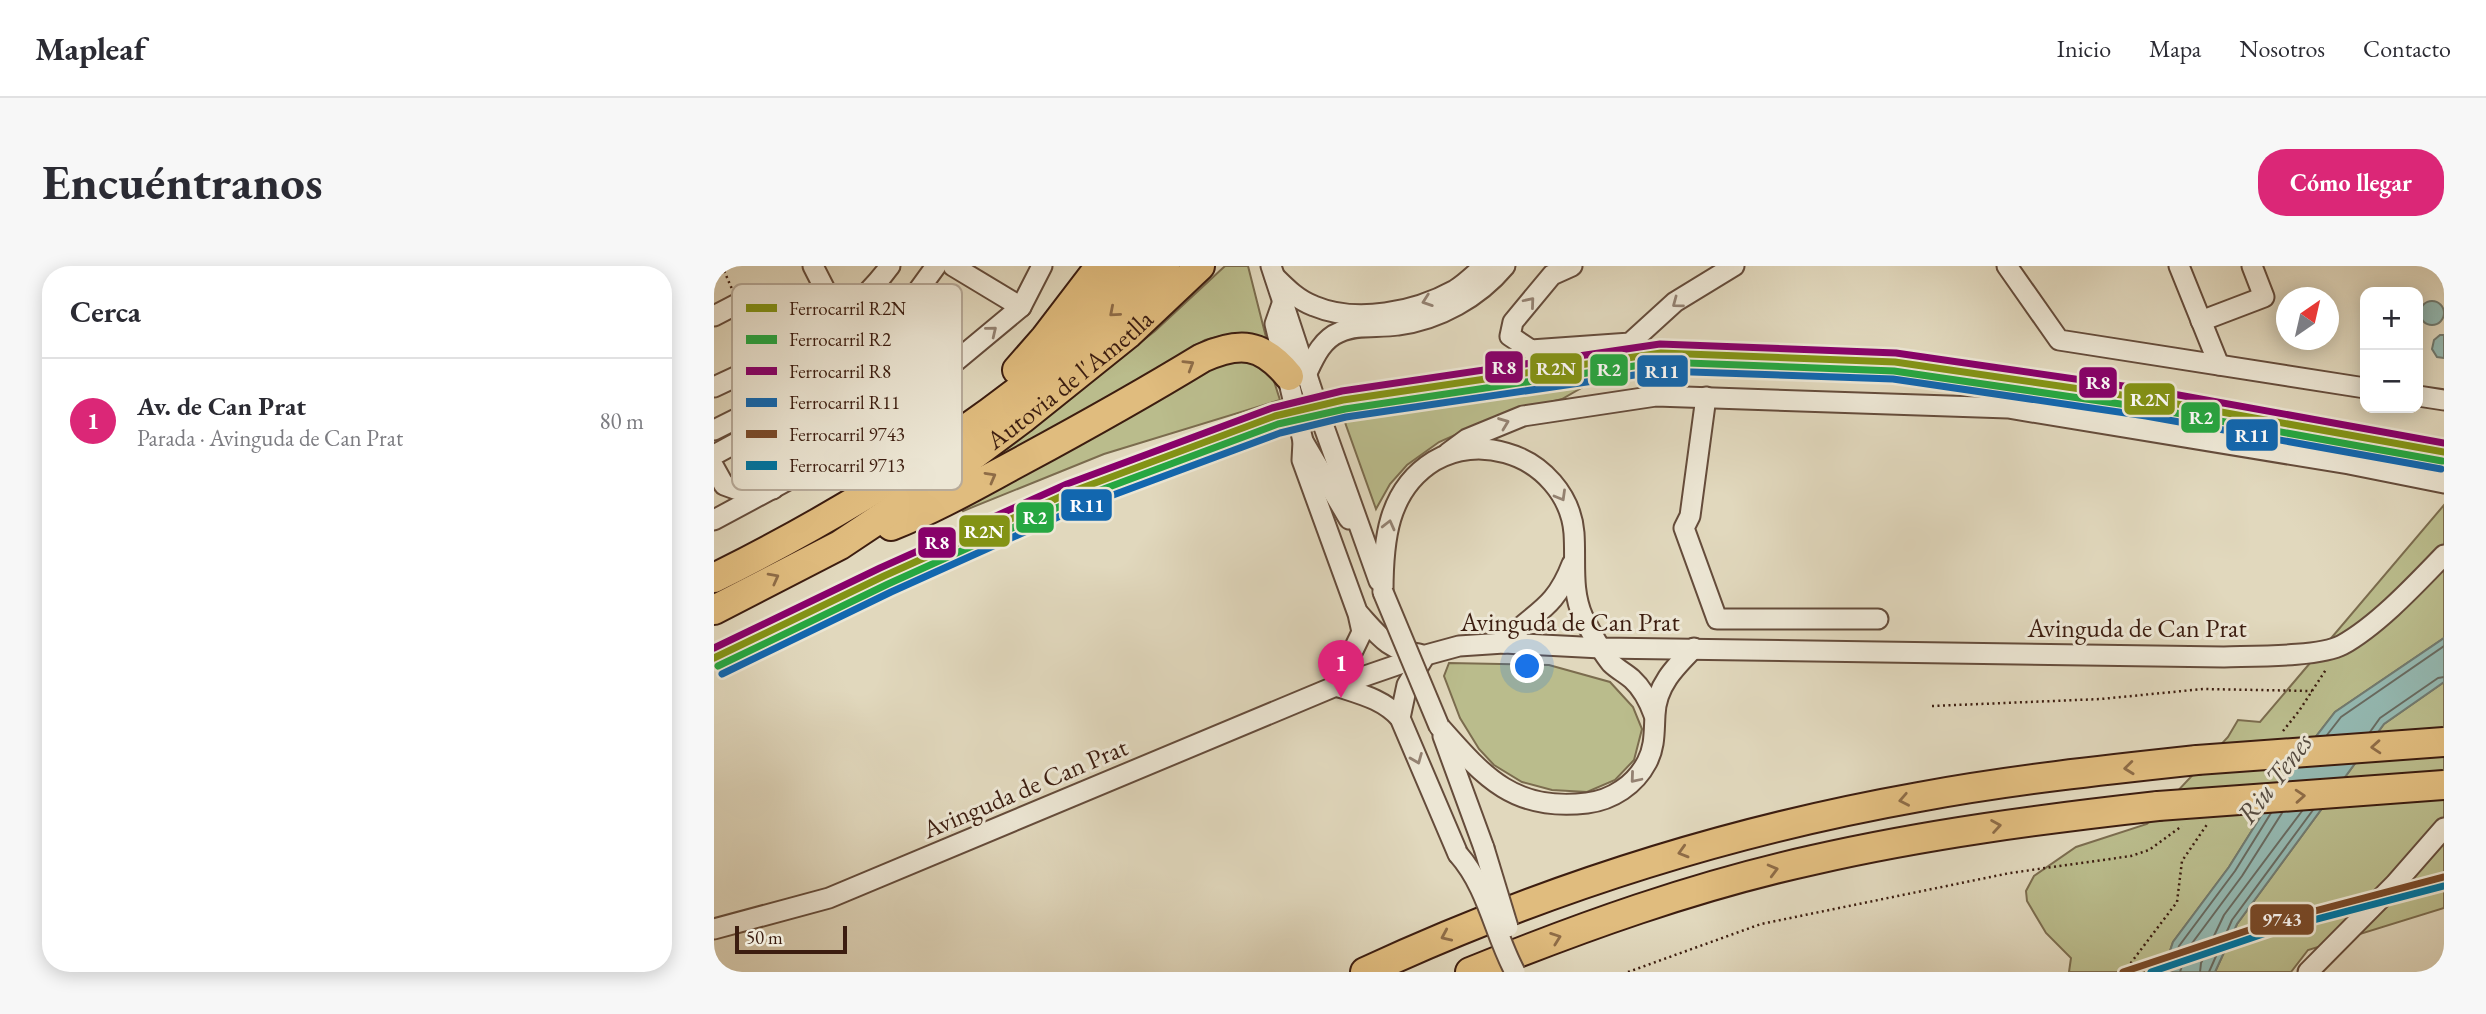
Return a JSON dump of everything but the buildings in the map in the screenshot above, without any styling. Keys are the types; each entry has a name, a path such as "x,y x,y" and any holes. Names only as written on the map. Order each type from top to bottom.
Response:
{"highway":[{"path":"1017,370 1052,330 1100,266"},
{"path":"962,410 1017,370 1090,307 1132,266"},
{"name":"Autovia de l'Ametlla","path":"962,432 1062,357 1165,266"},
{"name":"Autovia de l'Ametlla","path":"962,462 1022,419 1128,334 1200,266"},
{"path":"839,545 925,513 1202,358 1223,349 1251,348 1264,352 1300,384"},
{"path":"771,550 804,519 849,490"},
{"name":"Autovia de l'Ametlla","path":"714,578 771,550 876,490"},
{"name":"Autovia de l'Ametlla","path":"714,610 839,545 924,490"},
{"path":"1365,972 1464,928 1552,894 1727,839 1833,814 2020,780 2197,760 2444,742"},
{"path":"1470,972 1541,943 1636,910 1811,860 1928,836 2044,818 2158,806 2444,785"}],"street":[{"path":"813,266 822,284"},
{"path":"874,284 890,266"},
{"path":"923,284 936,266"},
{"path":"953,266 1021,307"},
{"path":"962,356 1021,307 1042,266"},
{"path":"1273,271 1291,293 1314,306 1332,312 1377,314 1426,303 1457,289 1484,266"},
{"path":"1505,266 1480,290 1431,318 1400,325 1340,331 1322,346 1300,384 1302,460 1358,614 1362,632 1336,686 1376,699 1390,707 1400,718 1451,844 1481,887 1505,953 1517,972"},
{"path":"1572,266 1552,275 1513,322 1510,336 1531,350 1630,343 1675,302 1734,266"},
{"path":"2007,266 2059,340 2360,387"},
{"path":"2179,266 2219,365"},
{"path":"2201,321 2264,297 2252,266"},
{"path":"1273,271 1282,303 1275,324 1300,384 1324,427 1383,592 1439,726 1484,848 1508,925 1517,972"},
{"path":"714,316 732,306"},
{"path":"714,387 732,379"},
{"path":"1383,592 1383,554 1393,509 1412,479 1427,466 1467,439 1523,416 1656,396 2008,408 2360,466 2444,483"},
{"path":"1706,397 1690,516 1684,528 1717,619 1878,619"},
{"path":"2423,397 2444,400"},
{"path":"714,429 732,420"},
{"path":"1302,438 1343,513 1361,533"},
{"path":"714,455 732,446"},
{"path":"1448,453 1476,449 1497,451 1534,465 1552,482 1567,509 1573,530 1578,604 1611,663 1639,687 1654,715"},
{"path":"714,467 723,485 732,488"},
{"path":"714,520 770,490"},
{"name":"Avinguda de Can Prat","path":"714,929 829,898 1336,686 1459,646 1504,643 1601,648 2224,657 2304,654 2341,646 2386,612 2444,555"},
{"path":"1504,643 1550,604 1566,580 1574,560"},
{"path":"1358,614 1386,643 1403,652 1426,655 1407,685 1400,718"},
{"path":"1439,726 1472,764 1523,799 1542,804 1563,805 1601,802 1627,787 1647,761 1653,746 1654,715 1662,687 1674,667 1694,648"},
{"path":"2308,972 2395,884 2444,828"}],"path":[{"path":"1932,706 2101,699 2203,689 2312,691"},
{"path":"1628,972 1761,924 2010,873 2131,856 2150,850 2184,824"},
{"path":"2124,972 2177,902 2182,861"}],"green space":[{"path":"1225,266 1248,266 1268,345 1230,334 1205,340 1001,460 993,459 1155,331"},
{"path":"1247,358 1271,372 1280,400 1104,454 963,511 958,507 1223,360"},
{"path":"1604,375 1562,399 1500,415 1439,442 1407,465 1390,484 1376,509 1342,414"},
{"path":"2444,505 2444,638 2335,712 2290,770 2229,867 2173,942 2163,972 2069,972 2071,958 2046,933 2027,901 2026,891 2034,876 2076,847 2147,824 2228,737 2238,720 2260,722"},
{"path":"1449,663 1549,665 1610,682 1633,707 1642,729 1634,760 1615,780 1587,792 1552,790 1522,782 1494,765 1479,749 1460,718 1444,676"},
{"path":"2444,682 2444,908 2308,950 2291,972 2215,972 2237,924 2384,724"}],"water":[{"path":"2428,302 2436,302 2443,309 2443,317 2436,324 2428,324 2423,320 2423,306"},
{"path":"2444,335 2444,358 2437,357 2432,349 2434,340"},
{"path":"2444,638 2444,682 2384,724 2237,924 2215,972 2163,972 2173,942 2229,867 2290,770 2335,712"}],"rail line":[{"name":"R8","path":"714,648 880,568 1067,484 1272,408 1342,391 1660,344 1896,353 2151,390 2444,443"},
{"name":"R2N","path":"714,658 884,576 1071,492 1275,416 1343,400 1661,353 1895,362 2149,399 2444,452"},
{"name":"R2","path":"718,666 888,584 1074,500 1278,424 1345,409 1661,362 1894,371 2148,408 2442,461"},
{"name":"R11","path":"722,674 891,592 1078,508 1280,433 1346,417 1662,371 1893,379 2146,416 2441,469"},
{"name":"9743","path":"2123,972 2273,922 2444,877"},
{"name":"9713","path":"2151,972 2275,930 2444,886"}],"place":[{"name":"Av. de Can Prat","path":"1341,698"}],"water label":[{"name":"Riu Tenes","path":"2274,778"}]}
